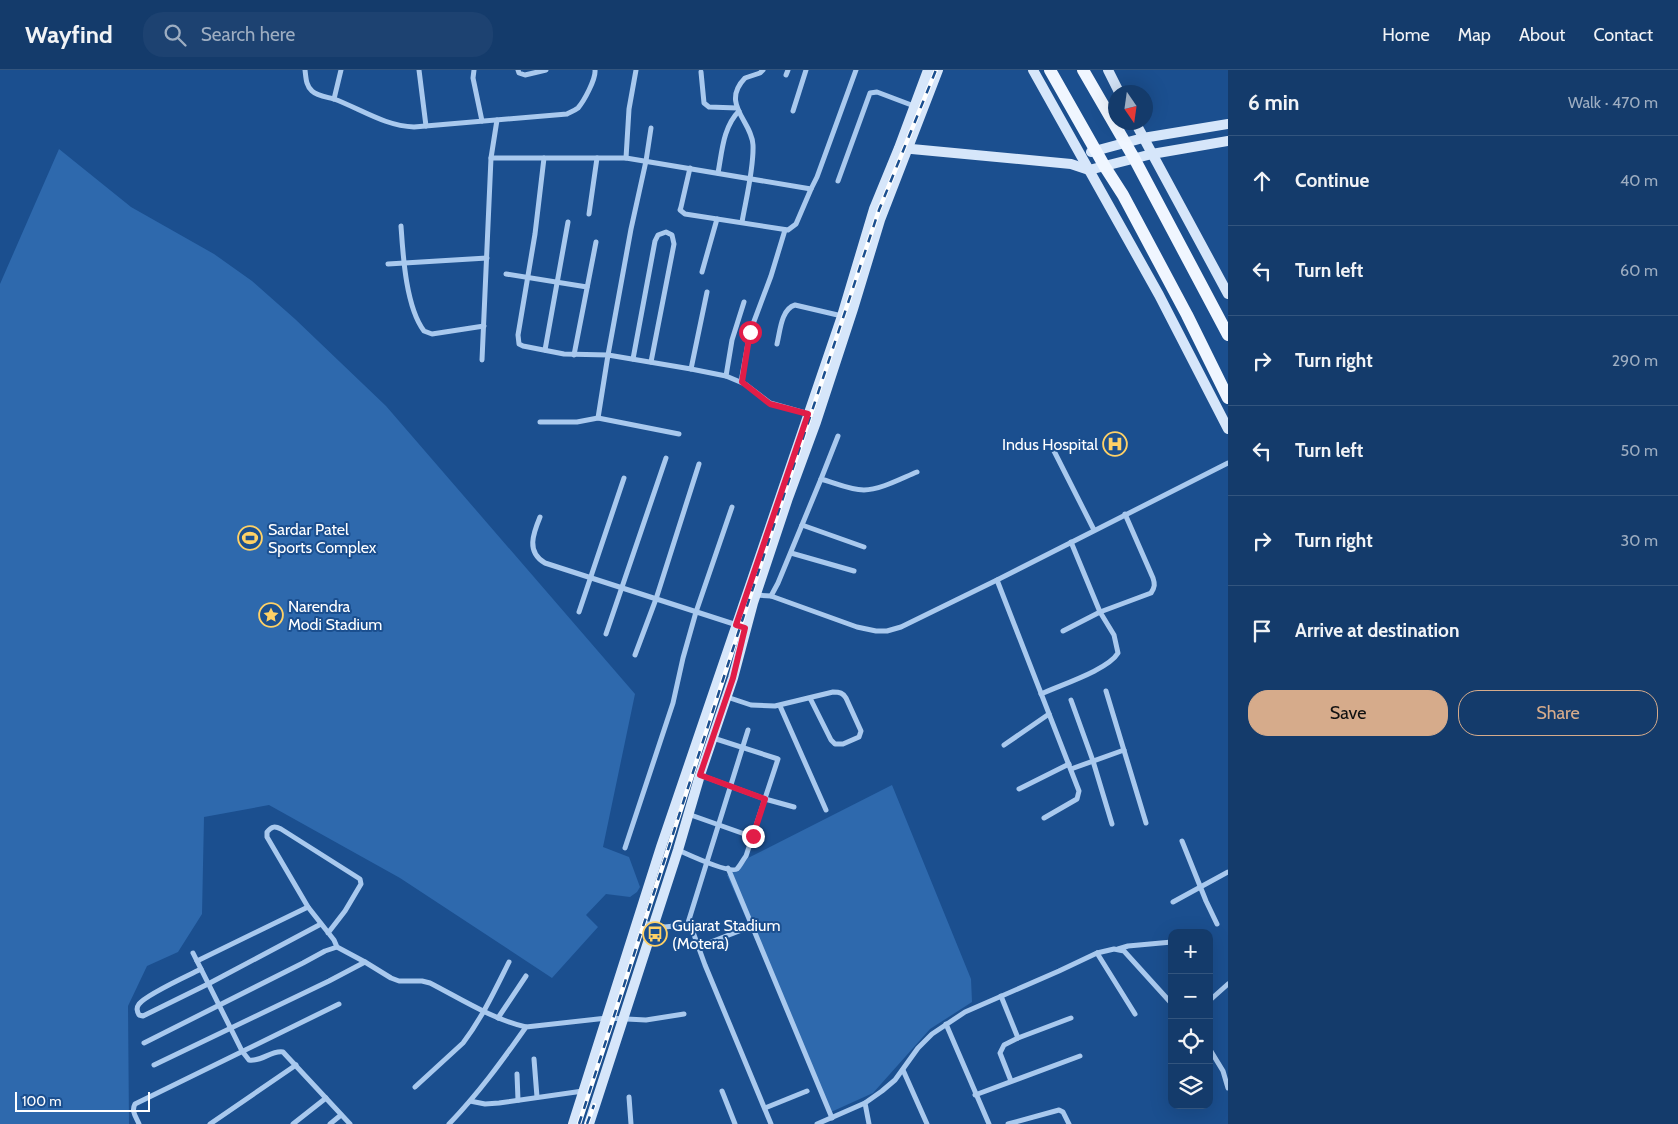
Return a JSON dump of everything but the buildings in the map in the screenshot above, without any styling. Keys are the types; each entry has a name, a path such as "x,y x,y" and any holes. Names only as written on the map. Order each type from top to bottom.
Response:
{"main road":[{"path":"1050,70 1123,195 1187,315 1228,398"},
{"path":"1083,70 1134,158 1228,335"}],"street":[{"path":"305,70 308,87 314,93 334,99 394,125 404,127 567,114 576,110 595,77 595,70"},
{"path":"334,99 341,70"},
{"path":"419,70 426,126"},
{"path":"474,70 473,78 482,121"},
{"path":"518,70 519,73 525,75 546,70"},
{"path":"626,158 629,109 636,70"},
{"path":"742,222 754,145 738,110 736,97 742,80 763,70"},
{"path":"793,111 806,70"},
{"path":"690,168 680,210 685,214 785,230 792,228 796,224 817,177 856,70"},
{"path":"751,594 826,394 903,149 914,106 928,70"},
{"path":"573,1124 660,847 741,627 808,414 842,316 874,209 938,70"},
{"path":"1033,70 1159,295 1228,429"},
{"path":"1108,70 1116,85"},
{"path":"701,72 704,103 709,107 738,110"},
{"path":"838,181 870,93 877,92 914,106"},
{"path":"718,173 727,127 738,110"},
{"path":"482,360 492,158 497,120"},
{"path":"1071,164 1081,155 1143,138 1228,124"},
{"path":"598,418 631,229 646,161 651,128"},
{"path":"1139,130 1228,294"},
{"path":"903,149 1071,164 1089,170 1152,154 1228,141"},
{"path":"492,158 626,158 811,189"},
{"path":"544,158 535,234 518,340 519,344 574,355 608,355 726,376 742,382 770,404 808,414"},
{"path":"589,214 597,158"},
{"path":"702,272 717,219"},
{"path":"545,350 568,222"},
{"path":"401,226 403,263 409,293 417,318 424,331 432,334 484,326"},
{"path":"742,382 750,332 771,276 785,230"},
{"path":"633,360 655,241 658,235 666,232 672,235 674,244 651,362"},
{"path":"574,355 596,242"},
{"path":"388,264 487,258"},
{"path":"506,274 587,287"},
{"path":"691,369 707,292"},
{"path":"726,376 732,340 744,302"},
{"path":"777,344 783,318 787,310 795,305 842,316"},
{"path":"540,422 577,422 598,418 678,434"},
{"path":"771,596 791,553 838,436"},
{"path":"1053,449 1094,530"},
{"path":"606,634 666,458"},
{"path":"751,594 771,596 857,627 887,631 901,627 997,580 1228,462"},
{"path":"635,656 656,599 699,464"},
{"path":"821,479 853,489 864,490 917,472"},
{"path":"579,612 624,478"},
{"path":"625,848 673,703 696,612 732,507"},
{"path":"1063,630 1100,612 1151,592 1154,589 1153,578 1126,514"},
{"path":"540,517 532,537 532,542 534,552 545,563 741,627"},
{"path":"802,525 864,547"},
{"path":"1041,694 1104,666 1115,658 1118,653 1114,635 1100,612 1070,542"},
{"path":"791,553 854,571"},
{"path":"997,580 1079,791 1077,799 1044,818"},
{"path":"589,1124 678,850 700,775 727,697 741,627"},
{"path":"727,697 751,705 780,706 810,698 833,692 843,694 861,731 859,737 843,744 835,744 831,740 810,698"},
{"path":"1106,692 1146,823"},
{"path":"1071,700 1093,761 1112,824"},
{"path":"780,706 826,810"},
{"path":"1004,745 1049,714"},
{"path":"688,926 748,730"},
{"path":"678,850 720,868 733,870 737,868 746,856 778,759 713,738"},
{"path":"1019,790 1070,766 1093,761 1124,750"},
{"path":"700,775 765,799 794,807"},
{"path":"688,814 753,836"},
{"path":"328,933 345,912 361,884 360,879 281,829 275,826 272,827 267,832 267,837 308,907 336,947 391,978 399,981 430,982 498,1018 511,1024 526,1027 606,1018 646,1020 684,1014"},
{"path":"1182,840 1200,888 1217,924"},
{"path":"728,868 832,1118"},
{"path":"1173,902 1228,872"},
{"path":"197,961 308,907"},
{"path":"637,922 652,926 688,926"},
{"path":"201,969 146,998 138,1006 139,1015 142,1016 208,984 321,924"},
{"path":"688,926 693,932 771,1124"},
{"path":"698,947 752,926"},
{"path":"817,1124 865,1103 882,1091 932,1034 965,1012 1097,953 1128,946 1168,942"},
{"path":"144,1043 336,947"},
{"path":"1118,949 1128,954 1168,999"},
{"path":"193,953 230,1029 249,1060 253,1061 276,1051 283,1052 350,1124"},
{"path":"1097,953 1135,1014"},
{"path":"154,1065 365,962"},
{"path":"415,1087 463,1043 484,1011 509,962"},
{"path":"498,1018 526,976"},
{"path":"1213,997 1228,984"},
{"path":"1001,996 1018,1038"},
{"path":"139,1124 133,1108 135,1104 339,1004"},
{"path":"1011,1082 1000,1053 1004,1045 1071,1018"},
{"path":"946,1024 988,1124"},
{"path":"449,1124 470,1101 526,1027"},
{"path":"1213,1055 1223,1071 1228,1088"},
{"path":"975,1095 1080,1056"},
{"path":"534,1060 537,1097"},
{"path":"210,1124 296,1065"},
{"path":"902,1070 927,1124"},
{"path":"517,1074 518,1100"},
{"path":"470,1101 485,1104 583,1091"},
{"path":"722,1091 735,1124"},
{"path":"765,1108 807,1091"},
{"path":"629,1097 631,1124"},
{"path":"293,1124 326,1098"},
{"path":"865,1103 869,1124"},
{"path":"1008,1124 1059,1110 1064,1112 1069,1124"},
{"path":"330,1124 342,1115"}],"shaded area":[{"name":"Sardar Patel Sports Complex","path":"59,149 131,207 214,254 252,281 295,319 386,406 635,694 603,847 629,857 640,887 630,897 606,894 586,915 598,927 552,978 400,878 269,805 204,817 202,914 178,952 147,966 128,1006 129,1124 0,1124 0,284"},
{"path":"892,785 971,979 972,1002 930,1029 873,1093 831,1112 727,875 741,867 748,858"}],"railway":[{"path":"579,1124 743,618 879,210 936,70"},
{"path":"587,1124 594,1105"}],"place":[{"name":"Indus Hospital","path":"1115,444"},
{"name":"Sardar Patel Sports Complex","path":"250,538"},
{"name":"Narendra Modi Stadium","path":"271,615"},
{"name":"Gujarat Stadium (Motera)","path":"655,934"}],"route":[{"path":"750,332 742,382 770,404 808,414 736,625 745,628 733,678 700,775 765,799 753,836"}]}
